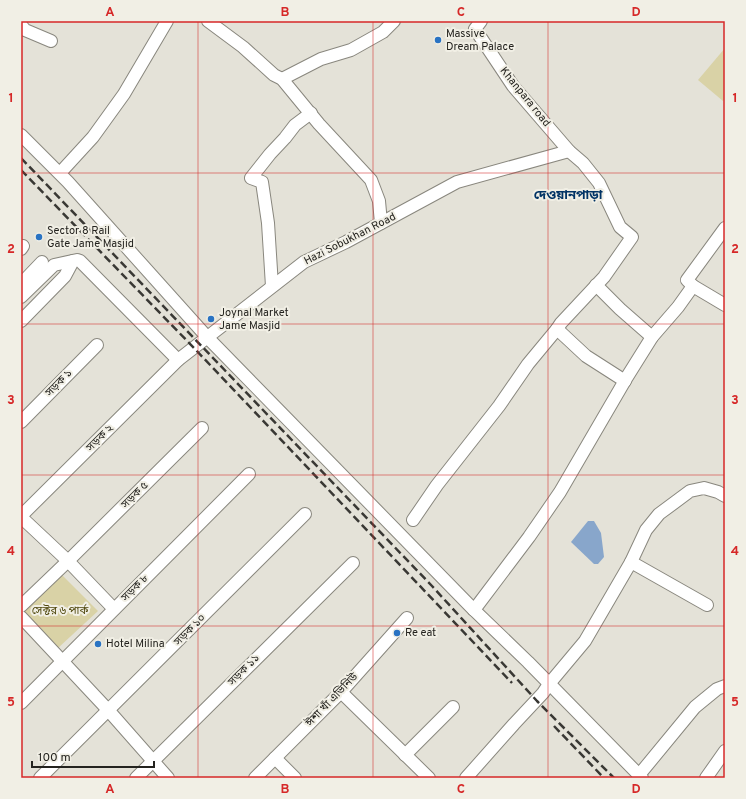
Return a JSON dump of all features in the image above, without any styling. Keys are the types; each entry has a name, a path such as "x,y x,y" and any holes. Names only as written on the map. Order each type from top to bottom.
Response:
{"street":[{"path":"60,173 93,137 124,94 167,21"},
{"path":"208,21 243,47 274,75 282,79 319,124 371,180 379,201 381,223"},
{"path":"282,79 321,59 351,50 383,32 394,21"},
{"name":"Khanpara road","path":"481,21 475,29 513,86 569,151"},
{"path":"21,25 25,30 51,42"},
{"path":"272,286 268,223 262,182 251,178 295,125 310,113"},
{"path":"21,135 60,173 207,337 474,610 528,662 641,777 695,707 717,689 725,686"},
{"path":"413,520 437,485 499,406 528,364 561,323 604,276 632,237 620,227 599,183 583,163 569,151"},
{"name":"Hazi Sobukhan Road","path":"178,360 304,262 346,242 457,182 569,151"},
{"path":"725,228 687,280 693,286 725,305"},
{"path":"21,297 54,266 80,260 178,360"},
{"path":"21,321 65,276 74,261"},
{"path":"21,284 42,262"},
{"path":"596,285 620,309 652,337"},
{"path":"474,610 529,537 560,492 652,337 678,307 693,286"},
{"path":"557,329 586,356 625,381"},
{"name":"সড়ক ১","path":"21,422 97,345"},
{"name":"সড়ক ২","path":"21,516 178,360"},
{"name":"সড়ক ৫","path":"21,606 202,428"},
{"name":"সড়ক ৮","path":"21,702 249,474"},
{"path":"466,778 543,693 585,641 631,562 646,530 658,514 690,491 704,488 718,492 725,496"},
{"name":"সড়ক ১০","path":"40,778 109,711 305,514"},
{"path":"21,516 68,561 114,609"},
{"name":"সড়ক ১১","path":"136,778 353,562"},
{"path":"631,562 707,605"},
{"path":"21,617 109,711 168,778"},
{"name":"ঈশা খাঁ এভিনিউ","path":"278,760 344,695 407,618"},
{"path":"344,695 429,778"},
{"path":"405,755 452,707"},
{"path":"706,778 725,751"},
{"path":"255,778 278,760"},
{"path":"266,778 278,760"},
{"path":"278,760 295,778"}],"green space":[{"path":"725,48 725,99 723,101 698,80"},
{"name":"সেক্টর ৬ পার্ক","path":"61,574 98,611 58,648 23,611"}],"water":[{"path":"588,521 594,521 601,533 604,557 598,564 594,564 571,542"}],"railway":[{"path":"21,158 432,586 537,701 614,778"},
{"path":"21,170 194,348 512,683"},
{"path":"554,726 604,778"}],"place":[{"name":"Massive Dream Palace","path":"438,40"},
{"name":"Sector 8 Rail Gate Jame Masjid","path":"39,237"},
{"name":"Joynal Market Jame Masjid","path":"211,319"},
{"name":"Re eat","path":"397,633"},
{"name":"Hotel Milina","path":"98,644"}],"district":[{"name":"দেওয়ানপাড়া","path":"568,196"}]}
